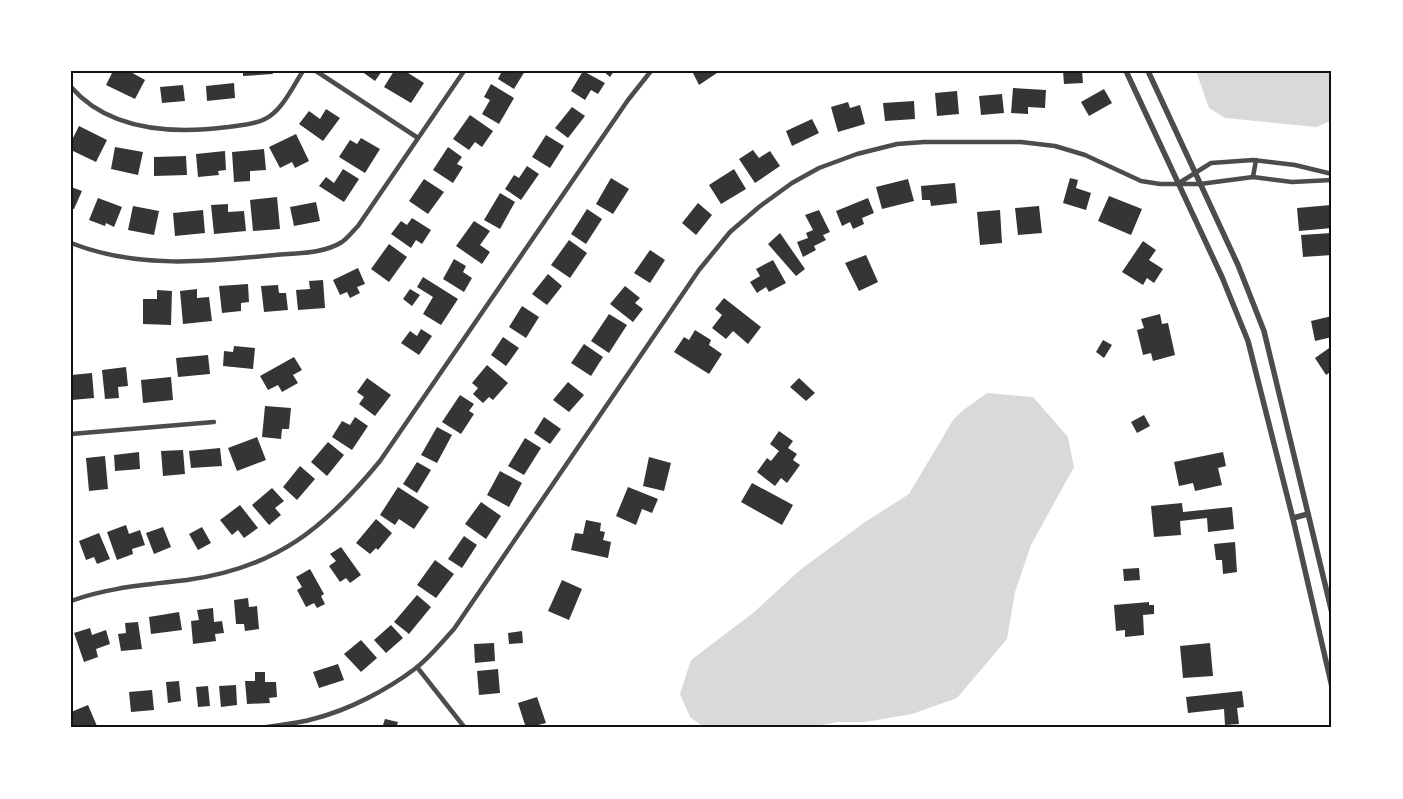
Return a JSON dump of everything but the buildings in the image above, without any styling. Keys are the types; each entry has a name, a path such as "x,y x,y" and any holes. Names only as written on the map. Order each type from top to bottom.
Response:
{"street":[{"path":"71,87 101,110 137,126 184,131 252,123 266,119 277,110 303,71"},
{"path":"316,71 418,138"},
{"path":"71,243 120,257 156,262 210,262 326,249 342,242 358,226 464,71"},
{"path":"71,601 116,588 189,580 257,562 288,548 312,532 336,511 380,461 628,100 651,71"},
{"path":"1126,71 1222,277 1248,341 1293,518 1332,687"},
{"path":"1148,71 1238,265 1264,330 1332,613"},
{"path":"260,728 314,719 343,709 384,689 416,667 454,629 699,270 730,232 759,206 792,183 819,168 857,154 897,144 924,142 1022,142 1055,146 1085,155 1141,181 1160,184 1200,184 1252,177 1292,182 1332,180"},
{"path":"1179,183 1194,171 1210,163 1256,160 1296,165 1332,174"},
{"path":"1252,177 1256,160"},
{"path":"71,434 214,422"},
{"path":"1293,518 1308,514"},
{"path":"416,667 465,728"}],"shaded area":[{"path":"1196,71 1332,71 1332,120 1317,127 1225,118 1209,108"},
{"path":"987,393 1033,397 1068,437 1074,467 1031,545 1015,592 1007,639 957,698 912,714 865,722 838,722 806,728 705,728 690,717 680,694 691,660 753,613 800,570 865,522 909,494 953,420"}]}
